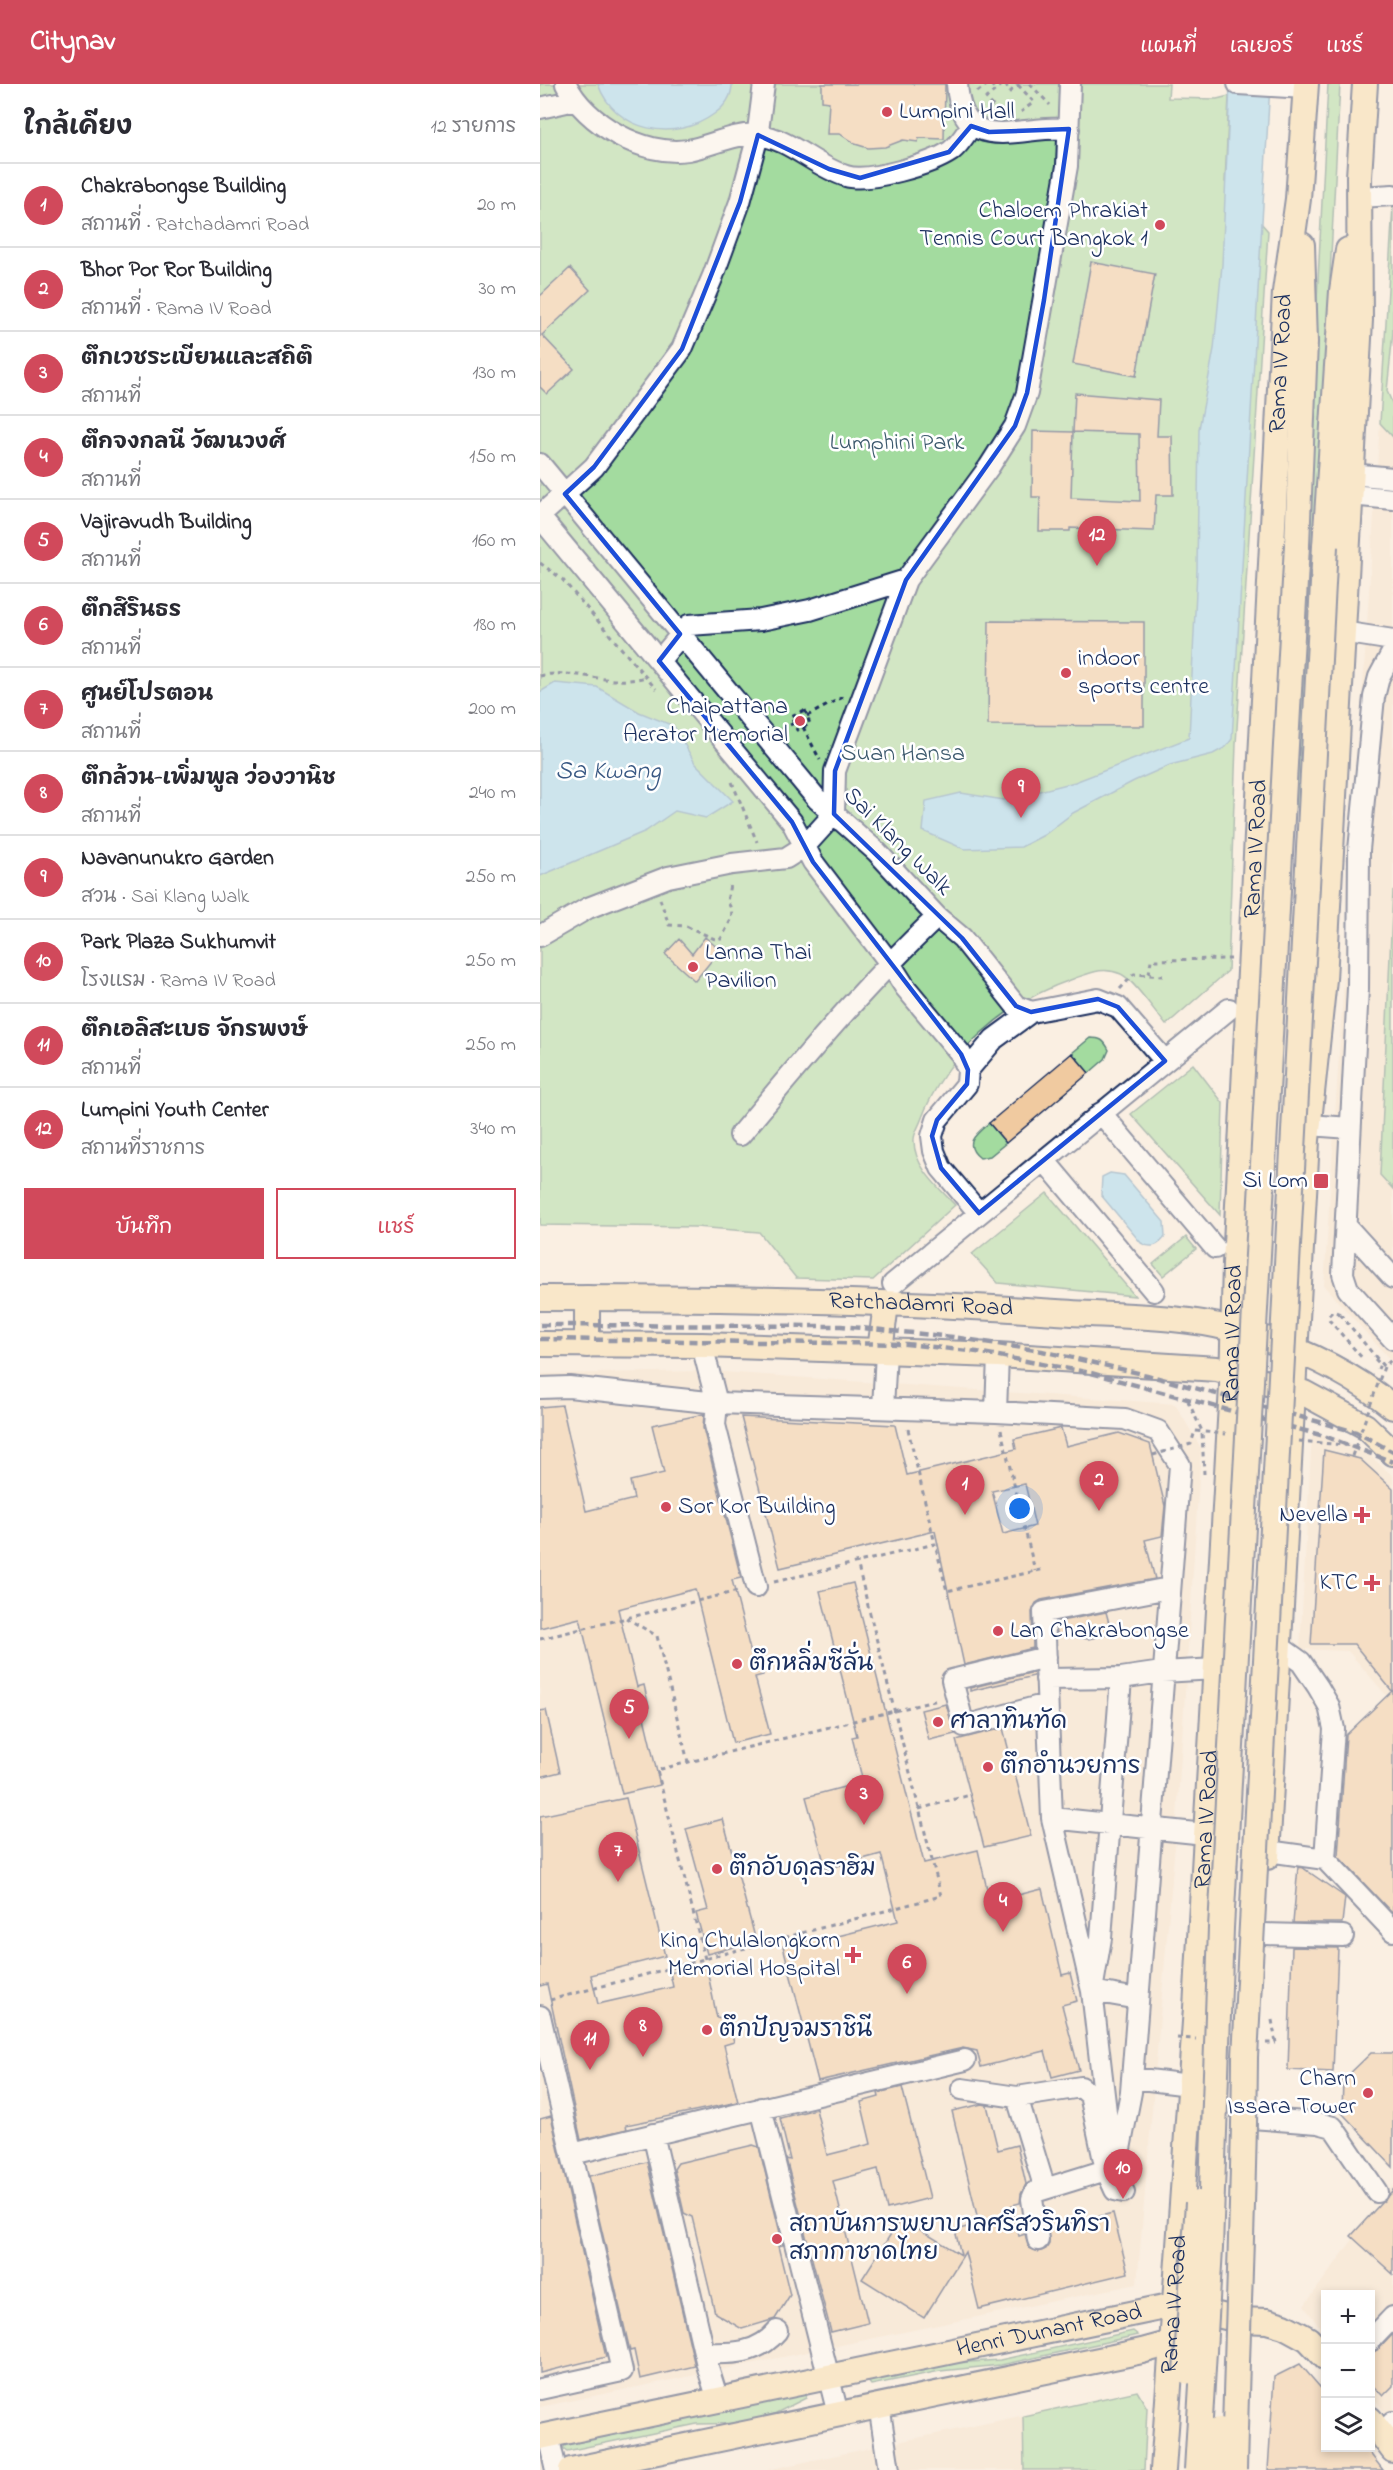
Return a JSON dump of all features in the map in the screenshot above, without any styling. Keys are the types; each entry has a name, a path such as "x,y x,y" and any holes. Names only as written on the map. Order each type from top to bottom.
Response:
{"main road":[{"name":"Rama IV Road","path":"1232,2470 1309,1125 1324,979 1360,320 1359,187 1365,84"},
{"name":"Rama IV Road","path":"1163,2470 1216,1669 1285,292 1299,199 1306,86"},
{"name":"Rama IV Road","path":"1232,2470 1238,2282 1244,2187 1245,2057 1325,546 1342,291 1359,187"},
{"name":"Rama IV Road","path":"1197,2470 1210,2248 1215,2058 1297,545 1305,342 1299,199"},
{"path":"1253,904 1262,917 1274,924 1292,926 1308,924 1320,916 1328,905"},
{"path":"883,1352 889,1294"},
{"name":"Ratchadamri Road","path":"540,1298 889,1294 991,1307 1187,1322 1232,1329 1296,1350 1345,1372 1391,1402"},
{"path":"587,1298 587,1345"},
{"name":"Ratchadamri Road","path":"540,1344 702,1345 998,1355 1232,1371 1294,1390 1365,1426 1393,1453"},
{"name":"Rama IV Road","path":"1217,2470 1236,2136 1245,2057"},
{"name":"Rama IV Road","path":"1181,2470 1194,2239 1215,2058"},
{"name":"Henri Dunant Road","path":"544,2436 1174,2304 1239,2320"},
{"path":"1239,2320 1267,2321 1284,2326 1308,2338 1321,2352"},
{"name":"Henri Dunant Road","path":"571,2470 1171,2344 1239,2320"}],"street":[{"path":"764,84 758,135 740,201 713,276 682,349 594,468 540,517 792,822 813,862 889,962 905,987 960,1054 969,1070"},
{"path":"957,84 964,117 971,126 990,132 1048,127 1069,129"},
{"path":"540,936 588,908 655,882 732,864 786,858 805,846 834,814 835,771 906,580 955,516 1015,426 1026,393 1067,166 1070,84"},
{"path":"1238,84 1306,86"},
{"path":"540,108 571,92 602,127 628,139 666,150 684,151 758,135 784,145 829,170 848,177 860,178 905,169 949,152 971,126"},
{"path":"1359,187 1393,195"},
{"name":"Sai Klang Walk","path":"540,464 810,790 877,852 937,917 962,938 1016,1006 1031,1012"},
{"path":"1350,484 1393,478"},
{"path":"1350,484 1393,499"},
{"path":"659,661 689,626 761,620 810,610 906,580"},
{"path":"1342,632 1393,640"},
{"path":"1393,651 1379,676 1374,697 1359,850 1358,988 1344,1282 1393,1340"},
{"path":"740,1135 889,962 937,917"},
{"path":"979,1213 941,1168 934,1151 932,1136 937,1120 967,1084 969,1070 994,1039 1031,1012 1052,1010 1078,1001 1098,999 1118,1007 1165,1061"},
{"path":"889,1294 979,1213 1229,1009"},
{"path":"1101,1113 1215,1248"},
{"path":"1309,1125 1350,1128"},
{"path":"1044,1160 1154,1291"},
{"path":"1346,1226 1393,1278"},
{"path":"702,1345 717,1403 715,1425 756,1587"},
{"path":"883,1352 883,1408"},
{"path":"996,1412 998,1355"},
{"path":"540,1388 569,1387 717,1403 903,1408 1125,1419 1158,1431 1180,1465 1132,2078 1119,2154 1109,2163 1035,2192 1032,2199 1038,2240"},
{"path":"1109,2163 1092,1991 1052,1818 1044,1612 1169,1588"},
{"path":"1280,1647 1301,1662 1318,1687 1329,1706 1334,1729 1325,1859"},
{"path":"1046,1657 952,1680 964,1726 1047,1704"},
{"path":"1046,1679 1121,1678 1162,1672 1216,1669"},
{"path":"1092,1991 1101,1938 1121,1678"},
{"path":"1052,1818 1205,1834"},
{"path":"1268,1851 1325,1859 1393,1931"},
{"path":"1263,1934 1343,1936"},
{"path":"1092,1991 1138,1999"},
{"path":"540,2016 622,2371 540,2389"},
{"path":"572,2154 965,2060"},
{"path":"1132,2078 1190,2085"},
{"path":"962,2090 1017,2097 1081,2087 1086,2090 1090,2095 1115,2190 1124,2192"},
{"path":"1017,2097 1045,2189"},
{"path":"761,2108 831,2377 838,2414"},
{"path":"1251,2118 1318,2123 1332,2127 1377,2192"},
{"path":"653,2134 718,2400"},
{"path":"1375,2337 1393,2317"},
{"path":"705,2353 749,2351 766,2344 777,2331"},
{"path":"879,2405 889,2470"},
{"path":"544,2436 556,2470"}],"path":[{"path":"991,84 995,90"},
{"path":"1001,115 986,98 1004,84 1010,92 1018,84 1034,102 1017,116"},
{"path":"1027,93 1032,85 1050,105"},
{"path":"540,563 562,579 644,678 661,694"},
{"path":"540,676 552,673 578,674 618,681 644,678"},
{"path":"807,716 865,686"},
{"path":"805,710 810,724 803,727 796,729 791,716 805,710"},
{"path":"803,727 822,766 835,780"},
{"path":"727,774 736,788 764,860"},
{"path":"655,882 669,925 686,926 717,940 721,939 732,918 732,911 727,902 732,864"},
{"path":"1149,974 1151,960 1233,959"},
{"path":"1107,1003 1134,974 1162,976"},
{"path":"1365,1362 1330,1321 1328,1316 1333,1311 1340,1314 1384,1367"},
{"path":"1352,1456 1384,1367 1393,1358"},
{"path":"1375,1359 1380,1364"},
{"path":"1372,1371 1380,1368 1384,1360"},
{"path":"1188,1401 1202,1431 1204,1481"},
{"path":"903,1408 947,1592 1045,1569"},
{"path":"996,1412 1035,1571"},
{"path":"1153,1455 1191,1444 1195,1431 1202,1431"},
{"path":"540,1639 935,1544"},
{"path":"540,2002 941,1896 857,1562"},
{"path":"626,1618 657,1636 688,1762"},
{"path":"705,1959 657,1770 894,1710"},
{"path":"919,1809 970,1795"},
{"path":"1272,2020 1276,2043"}],"highlighted area":[{"path":"971,126 989,132 1069,129 1044,300 1027,393 1015,426 906,580 835,771 834,814 962,938 1016,1006 1031,1012 1098,999 1118,1007 1165,1061 979,1213 941,1168 932,1136 937,1120 967,1084 968,1070 961,1054 813,862 792,822 659,661 680,634 565,494 594,467 682,349 740,202 758,135 829,169 860,178 949,152"}],"shaded area":[{"path":"1380,423 1393,437 1393,1363 1324,1286"},
{"name":"King Chulalongkorn Memorial Hospital","path":"709,1371 1175,1404 1201,1448 1176,1832 1137,2284 540,2407 540,1374"},
{"path":"1312,1434 1341,1439 1369,1455 1393,1476 1393,1703 1348,1651 1300,1649"},
{"path":"1393,2185 1393,2423 1375,2399 1375,2290 1321,2290 1321,2329 1304,2306"},
{"path":"1137,2391 1147,2408 1144,2470 767,2470"}],"green space":[{"name":"Lumphini Park","path":"540,84 1169,84 1168,98 1217,99 1229,96 1225,182 1268,231 1236,744 1228,971 1166,1025 1126,977 1102,970 1048,989 1024,1001 981,1033 946,1073 932,1096 914,1139 918,1160 935,1184 955,1205 873,1280 796,1278 759,1232 696,1227 540,1225"},
{"path":"1328,84 1340,84 1302,807 1296,807 1310,540 1305,535"},
{"path":"1393,205 1393,332 1387,391 1393,405 1393,437 1380,423"},
{"path":"1393,890 1393,1189 1380,1175"},
{"path":"1090,1038 1102,1040 1109,1050 1105,1059 1089,1073 1072,1053"},
{"path":"1193,1064 1223,1103 1220,1215 1131,1114"},
{"path":"989,1123 1006,1143 990,1156 980,1158 972,1148 973,1139"},
{"path":"1047,1193 1135,1296 998,1283 972,1254"},
{"path":"1186,1237 1196,1249 1163,1276 1153,1264"},
{"path":"1133,2331 1138,2335 1001,2365 940,2371 871,2385 868,2381 941,2364 1000,2360"},
{"path":"1137,2391 1147,2408 1144,2470 1024,2470 1023,2416"},
{"path":"807,2393 806,2398 756,2423 697,2424 567,2451 563,2448 566,2445"}],"water":[{"path":"598,84 732,84 727,101 714,114 699,123 665,130 648,128 618,113 606,100"},
{"path":"1230,84 1270,84 1232,739 1226,747 1213,754 1170,765 1134,781 1073,813 1044,835 1021,847 964,849 923,831 926,801 961,793 1004,800 1075,782 1189,738 1197,570 1199,429 1214,349 1222,265"},
{"name":"Sa Kwang","path":"555,683 597,687 639,712 674,726 695,763 733,801 706,818 675,811 646,831 540,876 540,692"},
{"path":"1110,1173 1124,1175 1164,1222 1165,1237 1160,1243 1151,1246 1141,1243 1101,1195 1102,1177"}],"building":[{"name":"Lumpini Hall","path":"822,84 945,84 944,139 919,138 918,142 903,140 885,147 868,148 855,144 840,134 827,134 829,102 822,101"},
{"path":"1091,262 1155,274 1136,376 1073,364"},
{"path":"570,268 590,290 542,335 574,369 547,394 540,387 540,296"},
{"path":"1075,393 1159,400 1157,436 1172,436 1173,495 1156,495 1154,531 1070,528 1070,531 1039,531 1040,497 1032,497 1033,431 1073,432","holes":["1073,432 1139,434 1140,501 1071,498"]},
{"name":"indoor sports centre","path":"989,621 1144,622 1144,726 988,725"},
{"name":"Lanna Thai Pavilion","path":"705,937 720,950 695,981 665,954 679,939 692,954"},
{"path":"1072,1053 1089,1073 1006,1143 989,1123"},
{"path":"562,1405 586,1511 634,1499 630,1481 664,1473 652,1425 704,1414 703,1428 741,1578 732,1580 751,1654 758,1653 763,1675 755,1677 770,1734 733,1743 695,1589 618,1609 637,1687 644,1685 649,1707 642,1709 660,1785 622,1794 580,1618 540,1628 540,1407"},
{"path":"741,1417 895,1425 907,1475 1016,1449 1014,1439 1061,1428 1066,1446 1119,1433 1150,1444 1165,1506 1162,1536 1145,1540 1155,1579 1041,1600 1036,1603 1032,1612 1033,1648 964,1665 935,1531 780,1568","holes":["1025,1484 1035,1526 1003,1534 992,1491"]},
{"path":"1324,1450 1360,1459 1393,1489 1393,1914 1338,1856 1346,1735 1392,1691 1354,1644 1311,1644"},
{"path":"853,1583 924,1863 978,1850 990,1902 1042,1889 1062,1975 1070,1973 1077,2001 1062,2005 1079,2070 1052,2077 1045,2051 981,2067 977,2051 963,2048 818,2081 783,1946 817,1938 818,1941 898,1921 881,1854 826,1869 806,1797 863,1782 852,1737 857,1736 820,1591"},
{"path":"1106,1612 1112,1634 1088,1639 1057,1634 1056,1622"},
{"path":"1034,1672 1034,1676 970,1691 970,1688"},
{"name":"ศาลาทินทัด","path":"946,1704 955,1734 929,1740 921,1710"},
{"path":"546,1710 560,1772 540,1777 540,1711"},
{"name":"ตึกอำนวยการ","path":"1003,1728 1031,1836 984,1847 956,1740"},
{"path":"626,1798 665,1956 591,1975 598,2004 673,1987 670,1973 706,1964 717,2018 727,2015 734,2042 724,2045 738,2102 626,2125 627,2129 581,2140 547,1984 540,1986 540,1816"},
{"name":"ตึกอับดุลราฮิม","path":"723,1819 756,1941 707,1954 696,1913 708,1910 686,1829"},
{"path":"1298,1867 1303,1868 1345,1897 1342,1923 1293,1923"},
{"path":"1292,1947 1338,1948 1333,2072 1288,2070"},
{"name":"Charn Issara Tower","path":"1371,2053 1393,2053 1393,2167 1342,2113 1343,2080"},
{"path":"902,2087 930,2198 887,2209 878,2169 833,2181 868,2323 831,2332 786,2159 790,2160 780,2118 816,2109 827,2155 871,2144 861,2102 879,2097 878,2093"},
{"path":"982,2104 987,2105 998,2150 1017,2145 1026,2184 1020,2203 1012,2205 1019,2236 1025,2234 1029,2248 1039,2252 1046,2249 1049,2244 1048,2229 1113,2213 1128,2273 979,2309 965,2252 924,2318 862,2279 901,2218 961,2255 955,2230 979,2224 952,2111"},
{"path":"551,2116 606,2357 540,2373 540,2119"},
{"path":"753,2145 759,2147 783,2245 778,2246 790,2295 775,2319 742,2329 715,2313 692,2217 684,2213 674,2169 678,2163"},
{"path":"647,2162 695,2366 640,2379 634,2350 630,2351 589,2176"},
{"path":"1393,2190 1393,2274 1351,2236"},
{"path":"1393,2334 1393,2386 1383,2396 1375,2388 1375,2351"},
{"path":"1300,2364 1321,2388 1321,2452 1369,2452 1383,2470 1268,2470 1274,2377"}],"railway":[{"path":"540,1325 841,1326 953,1337 1042,1351 1147,1375 1356,1432 1393,1452"},
{"path":"540,1339 906,1344 977,1352 1091,1373 1324,1436 1393,1462"}],"place":[{"name":"Lumpini Hall","path":"887,112"},
{"name":"Chaloem Phrakiat Tennis Court Bangkok 1","path":"1160,225"},
{"name":"Lumpini Youth Center","path":"1097,566"},
{"name":"indoor sports centre","path":"1066,673"},
{"name":"Chaipattana Aerator Memorial","path":"800,721"},
{"name":"Navanunukro Garden","path":"1021,818"},
{"name":"Lanna Thai Pavilion","path":"693,967"},
{"name":"Si Lom","path":"1321,1181"},
{"name":"Sor Kor Building","path":"666,1507"},
{"name":"Bhor Por Ror Building","path":"1099,1511"},
{"name":"Chakrabongse Building","path":"965,1515"},
{"name":"Nevella","path":"1362,1515"},
{"name":"KTC","path":"1372,1583"},
{"name":"Lan Chakrabongse","path":"998,1631"},
{"name":"ตึกหลิ่มซีลั่น","path":"737,1664"},
{"name":"ศาลาทินทัด","path":"938,1722"},
{"name":"Vajiravudh Building","path":"629,1739"},
{"name":"ตึกอำนวยการ","path":"988,1767"},
{"name":"ตึกเวชระเบียนและสถิติ","path":"864,1825"},
{"name":"ตึกอับดุลราฮิม","path":"717,1869"},
{"name":"ศูนย์โปรตอน","path":"618,1882"},
{"name":"ตึกจงกลนี วัฒนวงศ์","path":"1003,1932"},
{"name":"King Chulalongkorn Memorial Hospital","path":"853,1955"},
{"name":"ตึกสิรินธร","path":"907,1994"},
{"name":"ตึกปัญจมราชินี","path":"707,2030"},
{"name":"ตึกล้วน-เพิ่มพูล ว่องวานิช","path":"643,2057"},
{"name":"ตึกเอลิสะเบธ จักรพงษ์","path":"590,2070"},
{"name":"Charn Issara Tower","path":"1368,2093"},
{"name":"Park Plaza Sukhumvit","path":"1123,2199"},
{"name":"สถาบันการพยาบาลศรีสวรินทิรา สภากาชาดไทย","path":"777,2239"}],"park label":[{"name":"Suan Hansa","path":"903,754"}]}
